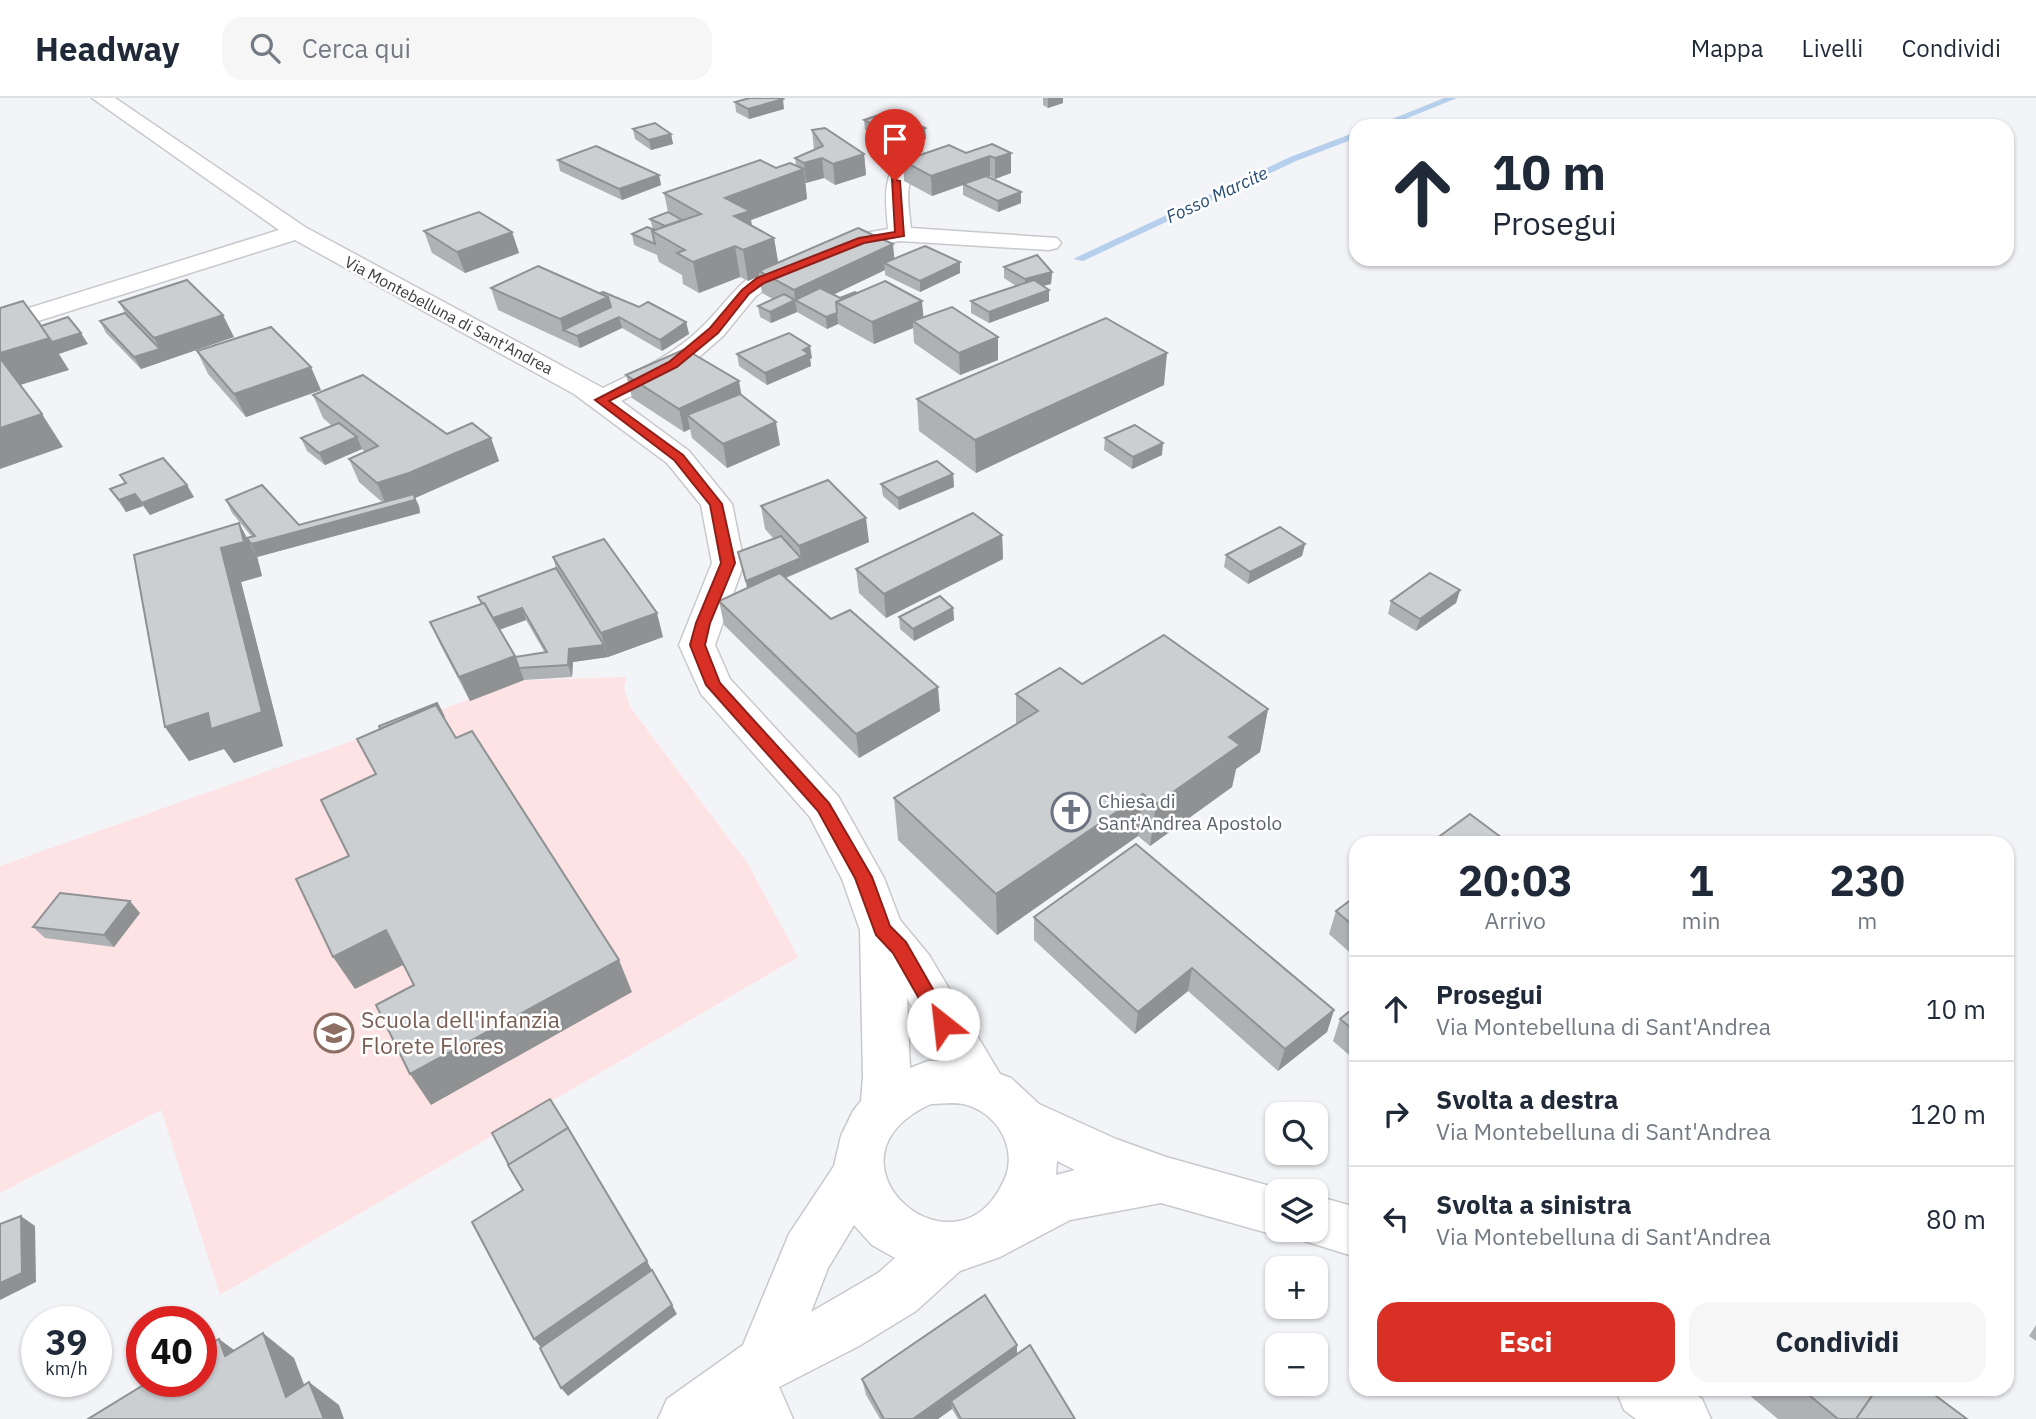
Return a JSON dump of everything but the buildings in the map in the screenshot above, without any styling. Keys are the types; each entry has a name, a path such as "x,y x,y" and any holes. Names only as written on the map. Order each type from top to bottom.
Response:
{"street":[{"name":"Via Montebelluna di Sant'Andrea","path":"102,98 297,232 584,388 678,457 716,504 728,563 703,623 697,645 714,685 824,807 863,877 882,930"},
{"path":"900,234 895,181 900,167 913,155"},
{"path":"0,325 297,232"},
{"path":"601,400 673,365 714,330 746,292 760,281 862,240 900,234 1049,243"},
{"path":"882,930 913,968 981,1085"},
{"path":"882,930 887,1077 885,1108"},
{"path":"1007,1223 1025,1201 1034,1176 1034,1147 1024,1121 1006,1099 981,1085 953,1080 923,1084 897,1096 875,1117 861,1143 858,1173 865,1198 879,1219 901,1236 928,1246 948,1247 983,1238 1059,1198 1161,1180"},
{"path":"1024,1121 1105,1159 1161,1180 1265,1208"},
{"path":"757,1388 808,1252 858,1173"},
{"path":"1328,1224 1349,1230"},
{"path":"687,1419 757,1388 840,1327 897,1292 948,1247"},
{"path":"1652,1396 1682,1419"}],"shaded area":[{"name":"Scuola dell'infanzia Florete Flores","path":"626,677 624,688 630,707 748,864 798,957 220,1295 161,1110 0,1193 0,866 524,680"}],"waterway":[{"name":"Fosso Marcite","path":"1398,119 1452,98"},
{"name":"Fosso Marcite","path":"1079,259 1293,159 1349,138"}],"place":[{"name":"Chiesa di Sant'Andrea Apostolo","path":"1071,812"},
{"name":"Scuola dell'infanzia Florete Flores","path":"334,1033"}],"route":[{"path":"895,181 900,234 862,240 760,281 746,292 714,330 673,365 601,400 678,457 716,504 728,563 703,623 697,645 714,685 824,807 863,877 882,930 900,948 913,968 943,1024"}]}
